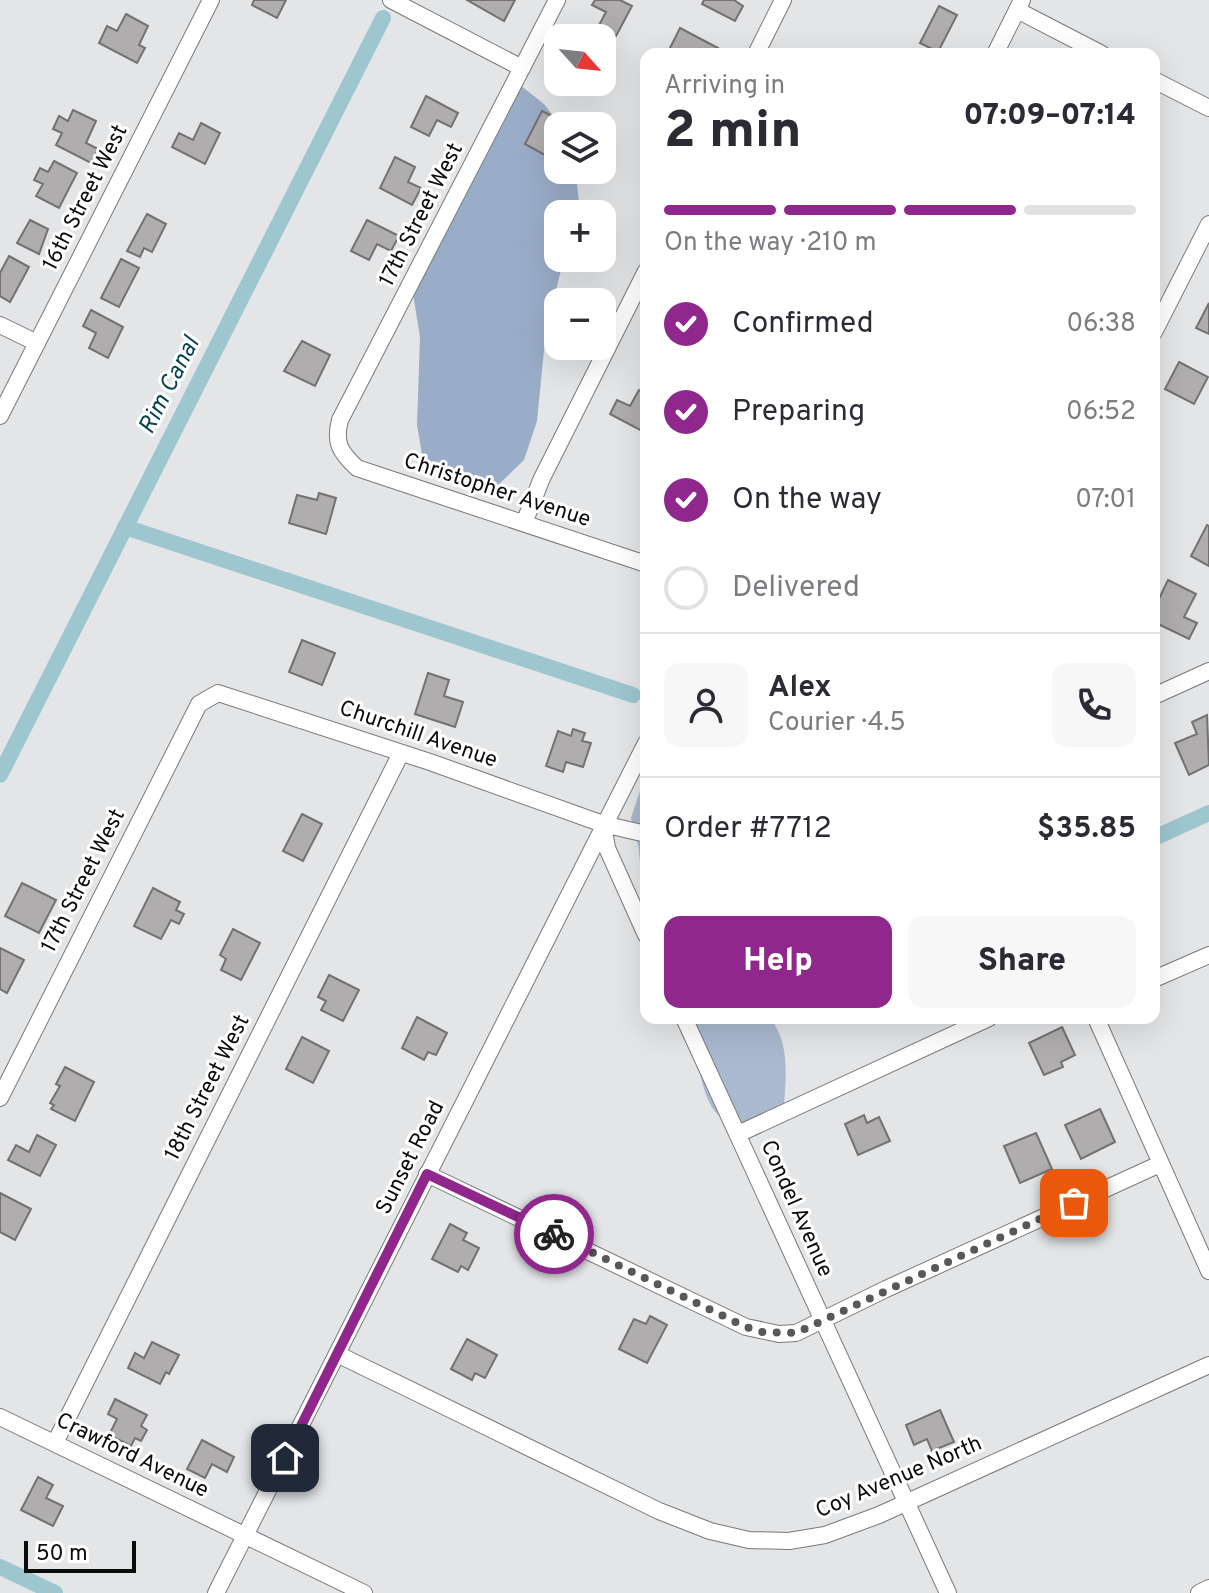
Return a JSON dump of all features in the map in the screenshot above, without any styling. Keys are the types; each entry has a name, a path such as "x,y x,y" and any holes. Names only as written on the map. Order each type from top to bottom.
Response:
{"street":[{"name":"16th Street West","path":"0,416 211,0"},
{"path":"391,0 522,68"},
{"name":"17th Street West","path":"340,452 336,436 340,420 557,0"},
{"path":"759,48 783,0"},
{"path":"998,48 1020,5 1092,48"},
{"path":"1160,83 1209,108"},
{"path":"1160,309 1209,224"},
{"path":"524,523 542,478 640,283"},
{"path":"0,325 37,343"},
{"name":"Christopher Avenue","path":"340,452 357,468 640,562"},
{"path":"1160,693 1209,671"},
{"name":"17th Street West","path":"0,1098 192,716 199,704 218,693"},
{"name":"Churchill Avenue","path":"218,693 603,824 640,833"},
{"name":"18th Street West","path":"55,1443 401,753"},
{"name":"Sunset Road","path":"216,1593 640,754"},
{"path":"603,824 607,848 640,922"},
{"path":"1160,976 1209,955"},
{"name":"Condel Avenue","path":"687,1024 948,1593"},
{"path":"738,1134 976,1024"},
{"path":"1099,1024 1209,1271"},
{"path":"427,1174 746,1327 762,1332 796,1333 1160,1164"},
{"name":"Coy Avenue North","path":"337,1354 659,1511 729,1537 769,1542 807,1539 843,1529 1209,1365"},
{"name":"Crawford Avenue","path":"0,1417 364,1593"},
{"path":"1199,1593 1209,1588"}],"shaded area":[{"path":"520,85 550,112 544,112 544,184 577,184 579,200 544,200 544,272 560,272 556,288 544,288 544,350 537,421 524,460 489,494 461,486 423,460 417,425 420,337 413,294"},
{"path":"640,791 640,862 638,845 631,818"},
{"path":"684,1024 774,1024 784,1049 784,1105 740,1129 718,1115 706,1095"}],"building":[{"path":"254,0 286,0 277,18 252,5"},
{"path":"467,0 515,0 504,21"},
{"path":"595,0 620,0 632,6 616,36 616,24 600,24 606,12 592,5"},
{"path":"704,0 734,0 743,6 735,21 702,4"},
{"path":"939,6 957,15 940,48 930,48 920,43"},
{"path":"126,14 148,26 139,45 145,48 137,63 99,43 107,26 117,31"},
{"path":"680,28 718,48 670,48"},
{"path":"426,96 458,113 451,127 437,120 429,136 411,127"},
{"path":"73,110 96,121 86,143 98,149 91,163 56,145 62,133 53,129 59,116 68,121"},
{"path":"542,111 544,112 544,154 525,144"},
{"path":"201,123 220,133 205,164 172,147 179,133 193,140"},
{"path":"395,157 415,167 408,182 421,188 412,205 380,188"},
{"path":"54,161 77,173 59,208 36,196 43,184 34,180 40,168 48,172"},
{"path":"147,214 166,224 152,252 144,248 140,257 127,251"},
{"path":"30,220 48,229 39,254 17,243"},
{"path":"367,220 399,236 391,251 377,244 369,260 351,251"},
{"path":"9,256 29,267 10,302 0,296 0,273"},
{"path":"121,259 139,268 119,307 101,298"},
{"path":"1209,303 1209,334 1196,328"},
{"path":"91,310 123,327 108,358 89,348 96,333 83,326"},
{"path":"302,341 330,355 315,386 284,371"},
{"path":"1179,362 1208,377 1194,404 1165,389"},
{"path":"640,391 640,430 610,414 617,400 630,406"},
{"path":"319,493 336,498 326,534 289,523 297,495 317,500"},
{"path":"1209,526 1209,566 1191,556"},
{"path":"1168,580 1196,594 1184,617 1197,623 1189,639 1160,625 1160,597"},
{"path":"302,640 335,653 322,685 289,672"},
{"path":"428,673 449,680 444,696 463,702 455,727 415,714"},
{"path":"1207,715 1209,765 1189,775 1175,743 1197,734 1192,722"},
{"path":"573,729 585,733 582,741 591,743 583,767 566,762 563,772 546,766 558,731 571,736"},
{"path":"302,814 322,824 303,861 283,851"},
{"path":"22,883 56,900 39,933 5,916"},
{"path":"153,888 180,902 176,910 184,914 179,924 171,920 161,939 134,926"},
{"path":"233,929 260,943 241,980 221,970 226,959 220,955"},
{"path":"0,948 24,960 7,993 0,989"},
{"path":"329,975 359,990 343,1021 321,1010 326,1001 318,997"},
{"path":"417,1017 447,1033 436,1055 428,1052 424,1060 402,1048"},
{"path":"1062,1027 1075,1055 1061,1062 1063,1067 1044,1075 1029,1043"},
{"path":"302,1037 329,1051 313,1083 286,1069"},
{"path":"65,1067 94,1082 75,1121 51,1109 54,1105 50,1103 60,1086 56,1084"},
{"path":"1100,1109 1115,1142 1081,1159 1065,1125"},
{"path":"864,1115 867,1123 879,1117 890,1141 858,1155 845,1124"},
{"path":"1036,1133 1052,1169 1020,1183 1004,1146"},
{"path":"37,1135 56,1145 40,1176 8,1160 16,1145 29,1152"},
{"path":"0,1193 31,1209 15,1240 0,1232"},
{"path":"450,1224 467,1233 463,1240 479,1248 468,1270 461,1266 458,1272 432,1259"},
{"path":"650,1316 667,1325 647,1363 619,1349 634,1319 646,1324"},
{"path":"467,1339 497,1355 485,1378 475,1373 472,1380 451,1369"},
{"path":"152,1342 179,1355 160,1384 128,1368 135,1353 144,1358"},
{"path":"115,1399 147,1415 141,1426 147,1430 141,1441 135,1438 131,1446 109,1435 117,1419 108,1414"},
{"path":"940,1410 954,1442 932,1451 927,1439 914,1445 906,1425"},
{"path":"202,1440 234,1457 227,1472 212,1464 205,1478 187,1469"},
{"path":"38,1477 53,1485 46,1498 63,1506 53,1526 21,1510"}],"waterway":[{"name":"Rim Canal","path":"0,775 383,18"},
{"path":"125,527 633,695"},
{"path":"1160,835 1209,813"},
{"path":"0,1567 55,1593"}],"way so far":[{"path":"554,1234 746,1327 762,1332 796,1333 1074,1203"}],"route":[{"path":"285,1458 427,1174 554,1234"}]}
